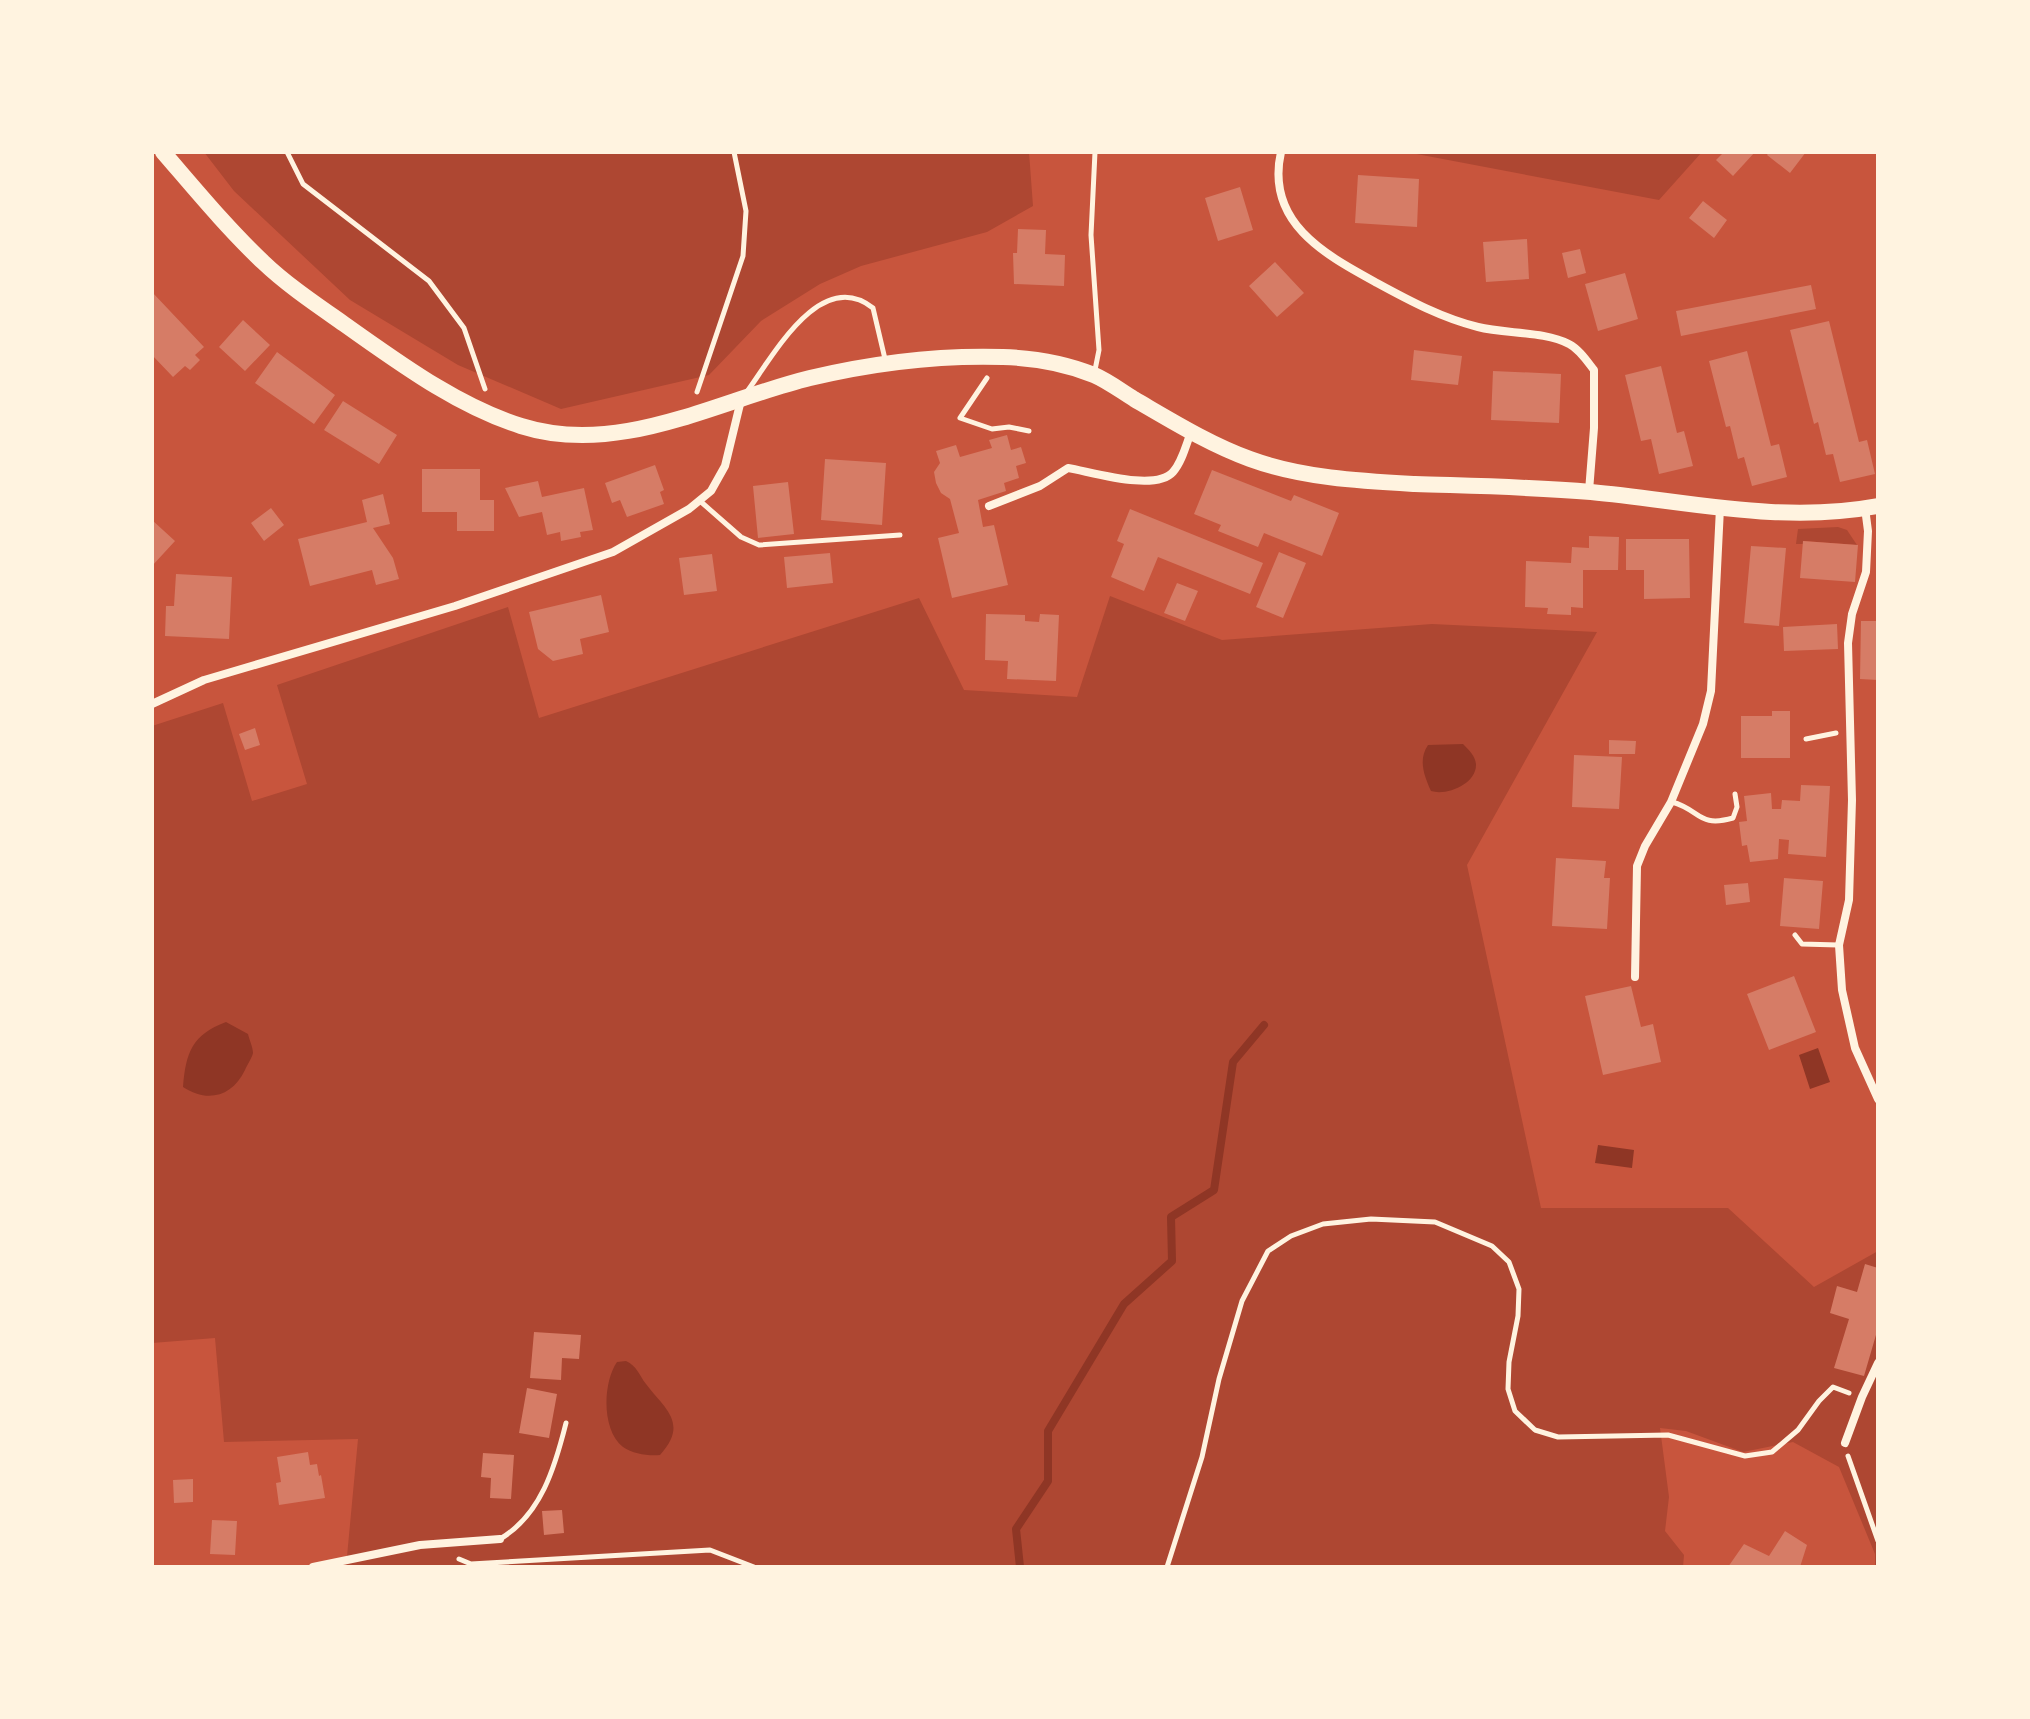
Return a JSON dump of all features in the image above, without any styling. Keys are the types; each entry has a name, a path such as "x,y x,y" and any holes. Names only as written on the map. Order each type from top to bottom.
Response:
{"main road":[{"path":"163,152 264,264 318,306 389,355 476,407 525,427 581,436 644,428 806,379 886,363 1004,357 1044,362 1094,375 1191,432 1248,459 1290,471 1365,481 1589,492 1797,514 1872,507"}],"street":[{"path":"1281,152 1278,164 1281,190 1288,212 1303,235 1326,255 1419,307 1477,327 1555,339 1570,344 1582,355 1594,370 1589,492"},
{"path":"152,704 204,680 455,606 613,552 700,501 711,491 725,466 741,400"},
{"path":"989,506 1040,486 1068,468 1145,482 1167,477 1180,460 1191,432"},
{"path":"1872,507 1866,572 1852,614 1848,643 1852,800 1849,900 1839,945 1842,990 1855,1048 1878,1099"},
{"path":"1635,977 1637,866 1671,802 1703,724 1711,691 1720,508"},
{"path":"1845,1443 1878,1363"},
{"path":"313,1567 420,1545 500,1539"}],"lane":[{"path":"1094,375 1099,350 1091,235 1095,152"},
{"path":"741,400 806,314 836,298 848,297 867,303 876,315 886,363"},
{"path":"700,501 741,537 759,545 900,535"},
{"path":"1671,802 1684,806 1699,818 1716,823 1733,818 1737,807 1735,794"},
{"path":"1795,935 1802,944 1839,945"},
{"path":"500,1539 523,1521 545,1487 558,1456 566,1423"}],"path":[{"path":"287,152 303,184 429,281 464,328 485,391 476,407"},
{"path":"690,416 743,256 746,211 734,152"},
{"path":"992,371 960,418 992,429 1009,427 1029,431"},
{"path":"1806,739 1840,732"},
{"path":"1167,1567 1202,1457 1219,1379 1242,1301 1268,1251 1291,1236 1323,1224 1371,1219 1435,1222 1492,1246 1509,1262 1519,1289 1508,1389 1515,1411 1535,1430 1558,1437 1668,1435 1745,1456 1772,1452 1798,1430 1833,1387 1862,1397"},
{"path":"1845,1443 1878,1541"},
{"path":"420,1545 471,1564 710,1550 754,1567"}],"shaded area":[{"path":"204,152 1029,152 1033,206 987,232 861,266 820,284 761,321 709,375 561,409 458,365 350,300 234,191"},
{"path":"1406,152 1702,152 1659,200"},
{"path":"1838,527 1847,530 1857,545 1804,541 1803,544 1796,544 1798,529"},
{"path":"1110,596 1222,640 1432,624 1597,632 1467,865 1541,1208 1728,1208 1814,1287 1878,1251 1878,1567 1875,1567 1875,1554 1839,1467 1793,1442 1743,1452 1686,1431 1660,1428 1669,1497 1665,1531 1684,1555 1683,1567 346,1567 358,1439 224,1442 215,1338 152,1343 152,726 223,703 252,801 307,784 277,685 508,607 539,718 919,598 964,690 1077,697"},
{"path":"1463,744 1476,762 1471,778 1452,790 1431,791 1423,762 1428,745"},
{"path":"226,1022 248,1034 252,1048 252,1057 240,1079 218,1095 201,1095 183,1087 186,1064 193,1046 205,1033"},
{"path":"1818,1048 1830,1082 1810,1089 1799,1055"},
{"path":"1598,1145 1634,1150 1632,1168 1595,1163"},
{"path":"626,1361 635,1368 671,1417 673,1434 660,1455 641,1454 623,1447 611,1429 606,1406 609,1381 617,1362"}],"building":[{"path":"1724,152 1755,152 1733,176 1716,160"},
{"path":"1769,152 1806,152 1790,173 1767,155"},
{"path":"1358,175 1419,179 1417,227 1355,223"},
{"path":"1240,187 1253,230 1218,241 1205,198"},
{"path":"1703,201 1727,220 1714,238 1689,218"},
{"path":"1018,229 1046,230 1045,254 1065,255 1064,286 1014,284 1013,253 1017,253"},
{"path":"1527,239 1529,279 1486,282 1483,242"},
{"path":"1580,249 1586,273 1568,278 1562,253"},
{"path":"1275,262 1304,293 1277,317 1249,286"},
{"path":"1625,273 1638,319 1598,331 1585,284"},
{"path":"1811,285 1816,309 1681,336 1676,311"},
{"path":"152,292 204,347 195,355 200,360 190,370 185,366 173,377 152,355"},
{"path":"243,320 270,345 245,371 219,347"},
{"path":"1829,321 1859,442 1867,440 1875,474 1840,482 1833,454 1826,455 1818,422 1814,424 1790,330"},
{"path":"1414,350 1462,356 1458,385 1411,380"},
{"path":"1747,351 1771,446 1779,444 1787,477 1752,486 1744,457 1738,459 1730,426 1726,427 1709,361"},
{"path":"277,352 335,395 314,424 255,383"},
{"path":"1661,366 1677,433 1684,431 1693,466 1659,474 1651,439 1641,441 1625,375"},
{"path":"1493,371 1561,374 1559,423 1491,420"},
{"path":"343,401 397,435 379,464 324,430"},
{"path":"1007,435 1011,450 1021,447 1026,463 1016,466 1019,478 1004,483 1006,491 978,500 983,527 994,525 1008,585 952,598 938,538 959,533 950,499 941,493 936,483 934,472 940,463 936,451 956,445 960,457 992,448 989,440"},
{"path":"825,459 886,463 882,525 821,520"},
{"path":"655,465 664,490 660,492 664,504 627,517 620,500 612,503 605,483"},
{"path":"422,469 480,469 480,500 494,500 494,531 457,531 457,512 422,512"},
{"path":"1212,470 1291,501 1294,495 1339,513 1322,556 1264,533 1258,547 1218,531 1221,525 1194,514"},
{"path":"538,481 542,497 584,488 593,530 580,532 581,537 561,541 560,532 547,535 542,512 519,517 505,488"},
{"path":"788,482 794,534 758,538 753,486"},
{"path":"383,494 390,524 373,528 393,558 399,579 376,585 372,570 310,586 298,539 367,522 362,500"},
{"path":"271,508 284,525 264,541 251,523"},
{"path":"1130,509 1263,563 1250,594 1158,557 1144,591 1111,577 1124,544 1117,541"},
{"path":"152,520 175,541 152,566"},
{"path":"1589,536 1619,537 1618,570 1583,570 1583,608 1571,607 1571,615 1547,614 1548,608 1525,607 1526,561 1571,563 1572,547 1589,548"},
{"path":"1626,539 1689,539 1690,598 1644,599 1644,570 1626,570"},
{"path":"1803,541 1858,545 1855,582 1800,578"},
{"path":"1751,546 1786,548 1779,626 1744,623"},
{"path":"1279,552 1306,563 1283,618 1256,607"},
{"path":"830,553 833,583 787,588 784,557"},
{"path":"712,554 717,591 684,595 679,558"},
{"path":"176,574 232,577 229,639 165,636 166,606 174,606"},
{"path":"1177,583 1198,591 1185,621 1164,613"},
{"path":"601,595 609,632 580,639 583,654 553,661 538,649 529,612"},
{"path":"986,614 1025,615 1025,621 1039,622 1040,614 1059,615 1056,681 1007,679 1008,661 985,660"},
{"path":"1861,621 1878,621 1878,680 1860,679"},
{"path":"1837,624 1838,649 1784,651 1783,627"},
{"path":"1772,711 1790,711 1790,758 1741,758 1741,716 1772,716"},
{"path":"255,728 260,745 245,750 239,734"},
{"path":"1609,740 1636,741 1635,754 1609,754"},
{"path":"1574,755 1622,757 1619,809 1572,807"},
{"path":"1801,785 1830,786 1826,857 1788,854 1789,840 1779,839 1778,859 1750,862 1747,845 1742,846 1739,822 1747,821 1744,796 1771,793 1772,809 1781,809 1782,800 1800,801"},
{"path":"1556,858 1606,861 1604,878 1610,878 1607,929 1552,926"},
{"path":"1784,878 1823,881 1819,929 1780,926"},
{"path":"1748,883 1750,902 1726,905 1724,885"},
{"path":"1794,976 1816,1032 1769,1050 1747,994"},
{"path":"1631,986 1641,1027 1653,1024 1661,1062 1603,1075 1585,996"},
{"path":"1865,1264 1878,1268 1878,1328 1864,1376 1834,1368 1849,1319 1830,1313 1837,1286 1857,1292"},
{"path":"534,1332 581,1335 579,1359 562,1358 561,1380 530,1378"},
{"path":"527,1388 557,1394 549,1438 519,1433"},
{"path":"308,1452 310,1465 317,1464 325,1498 279,1505 276,1483 281,1482 277,1457"},
{"path":"483,1453 514,1455 511,1499 490,1498 491,1478 481,1477"},
{"path":"193,1479 193,1502 174,1503 173,1480"},
{"path":"562,1510 564,1533 544,1535 542,1511"},
{"path":"212,1520 237,1521 235,1555 210,1554"},
{"path":"1785,1531 1807,1545 1800,1567 1728,1567 1744,1544 1769,1556"}],"waterway":[{"path":"1020,1567 1016,1529 1048,1481 1048,1431 1124,1304 1172,1261 1171,1217 1214,1190 1233,1062 1264,1025"}]}
